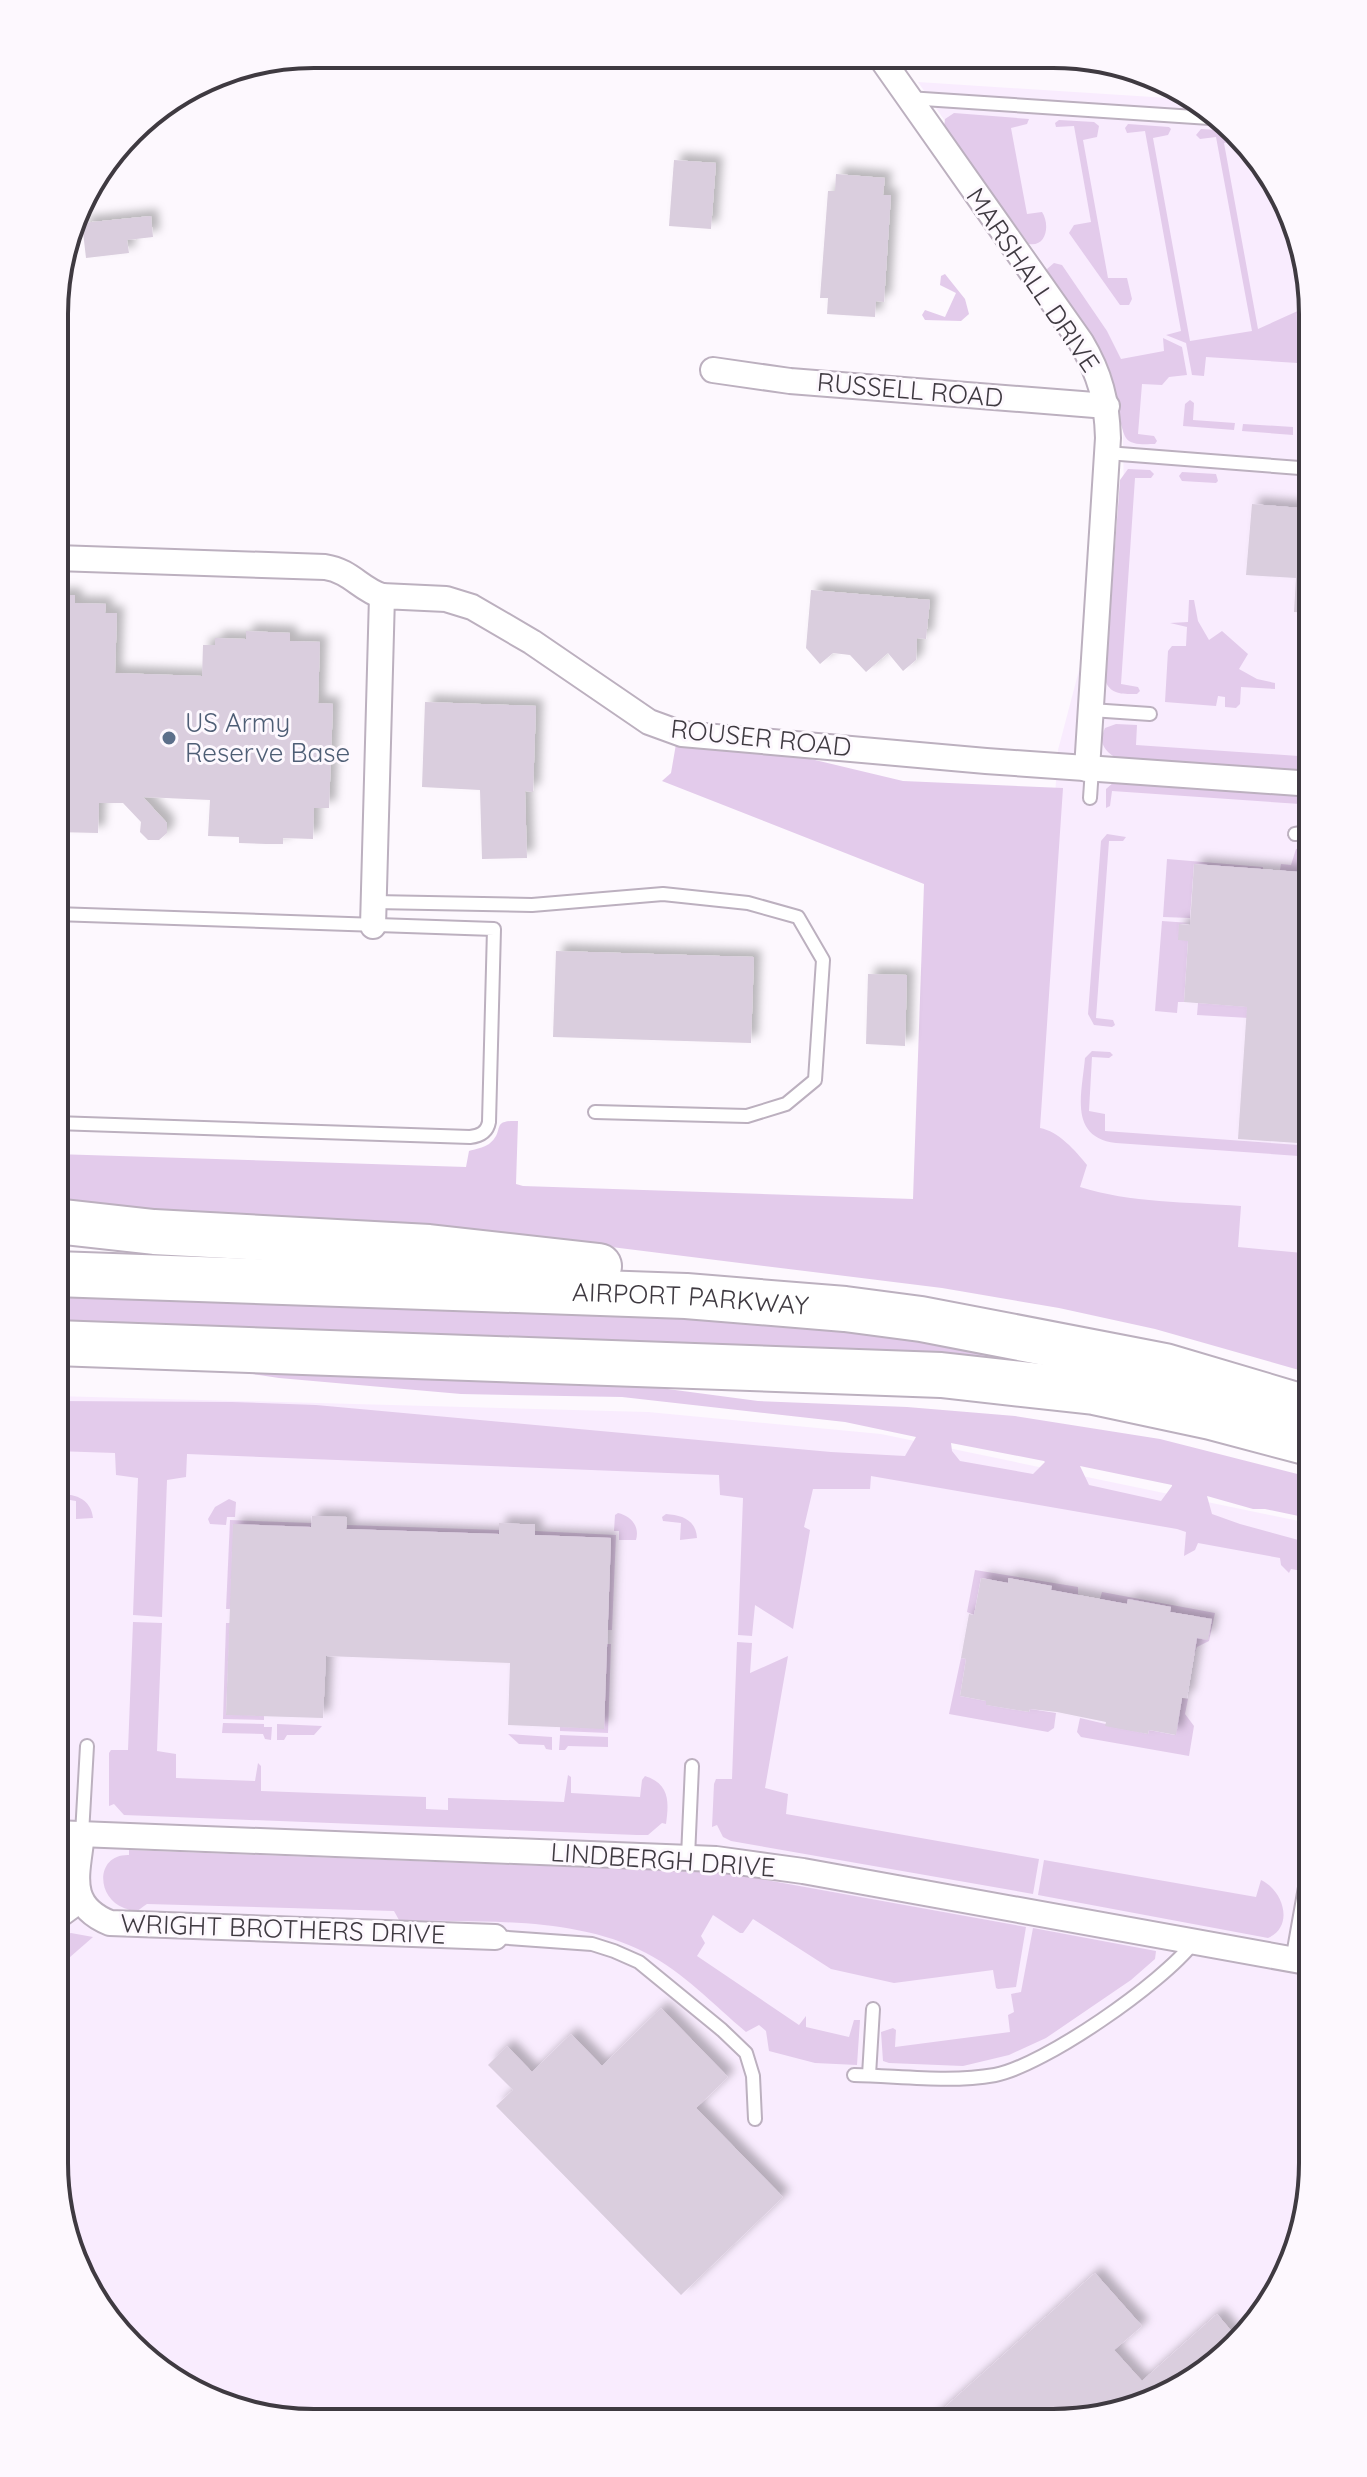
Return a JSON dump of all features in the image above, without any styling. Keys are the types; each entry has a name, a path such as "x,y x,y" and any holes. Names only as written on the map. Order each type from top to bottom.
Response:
{"highway":[{"path":"68,1222 154,1232 429,1247 597,1266 921,1319"},
{"name":"AIRPORT PARKWAY","path":"68,1274 686,1296 831,1308 921,1319 1165,1366 1298,1402"},
{"path":"68,1343 941,1375 1094,1392 1211,1417 1298,1440"},
{"path":"1211,1417 1298,1450"}],"street":[{"name":"MARSHALL DRIVE","path":"888,68 1081,342 1098,371 1107,406 1107,453 1090,769"},
{"name":"RUSSELL ROAD","path":"713,370 790,381 1107,406"},
{"path":"68,558 325,567 346,572 382,596 374,914"},
{"name":"ROUSER ROAD","path":"382,596 446,599 472,607 532,642 649,722 670,731 1090,769 1299,783"},
{"name":"LINDBERGH DRIVE","path":"68,1834 688,1857 803,1871 1298,1961"},
{"path":"68,1909 80,1900 78,1883 82,1834"},
{"name":"WRIGHT BROTHERS DRIVE","path":"80,1900 93,1916 110,1923 495,1937"}],"lane":[{"path":"907,98 1200,117"},
{"path":"1107,453 1299,468"},
{"path":"1091,710 1150,714"},
{"path":"1090,769 1090,798"},
{"path":"68,914 374,914 663,894 748,903 798,917 823,960 815,1080 786,1104 747,1116 595,1112"},
{"path":"68,1123 470,1137 481,1134 489,1122 494,929 374,914"},
{"path":"82,1834 87,1746"},
{"path":"688,1857 692,1766"},
{"path":"495,1937 592,1944 639,1962 746,2053 753,2076 755,2119"},
{"path":"854,2075 959,2078 999,2074 1018,2068 1057,2049 1126,2001 1180,1958 1193,1943"},
{"path":"869,2075 873,2009"}],"shaded area":[{"path":"918,82 1171,98 1215,129 1238,152 1258,177 1286,235 1297,282 1299,314 1298,1280 1025,1253 1058,750 1124,499 1122,378"},
{"path":"954,113 1029,119 1027,124 1011,128 1027,214 1042,212 1046,222 1045,234 1040,242 1029,244 944,127 945,119"},
{"path":"1059,120 1094,122 1099,126 1097,137 1083,140 1108,278 1127,278 1132,299 1129,305 1120,305 1069,233 1074,225 1091,222 1074,126 1056,127 1055,123"},
{"path":"1128,124 1171,129 1168,135 1153,138 1190,341 1252,331 1216,137 1200,139 1196,135 1201,129 1216,130 1228,142 1224,143 1258,329 1299,311 1299,363 1206,357 1204,376 1192,375 1186,343 1166,335 1181,331 1145,131 1127,133 1125,128"},
{"path":"1054,263 1062,265 1107,331 1121,359 1164,351 1163,338 1182,347 1187,375 1169,377 1162,385 1142,384 1138,434 1154,436 1155,444 1135,443 1126,438 1105,358 1075,310 1049,277 1047,269"},
{"path":"945,274 965,299 969,314 961,321 925,320 922,315 925,310 945,317 956,293 940,285 941,276"},
{"path":"1190,400 1194,403 1193,420 1235,423 1234,430 1183,426 1185,404"},
{"path":"1243,424 1293,427 1293,435 1242,431"},
{"path":"1128,469 1150,470 1154,474 1151,478 1135,478 1121,684 1138,687 1140,691 1137,694 1113,691 1105,679 1120,480"},
{"path":"1182,472 1216,474 1218,481 1182,481 1179,476"},
{"path":"1189,600 1194,600 1198,621 1209,640 1222,631 1248,654 1239,669 1257,679 1275,683 1275,689 1241,687 1240,704 1236,708 1225,707 1225,697 1218,696 1216,706 1165,702 1168,651 1172,646 1186,646 1187,627 1170,623 1188,622"},
{"path":"1116,724 1137,725 1136,745 1299,756 1299,772 1118,759 1106,750 1102,742 1105,728"},
{"path":"676,744 794,755 903,781 1063,788 1040,1128 1060,1137 1087,1165 1080,1187 1139,1199 1241,1206 1238,1247 1298,1253 1298,1370 1155,1329 1059,1308 942,1288 547,1239 68,1206 68,1154 466,1167 469,1151 489,1144 501,1124 509,1121 518,1121 516,1184 523,1186 913,1199 924,884 662,781 671,773"},
{"path":"1114,782 1299,795 1299,804 1112,791 1110,806 1106,808 1106,789"},
{"path":"1107,834 1126,837 1123,841 1109,841 1096,1018 1113,1020 1115,1025 1112,1027 1094,1025 1088,1014 1101,841"},
{"path":"1299,848 1299,872 1280,870 1281,864 1291,865"},
{"path":"1167,859 1263,869 1194,864 1190,918 1163,917"},
{"path":"1162,921 1190,923 1180,924 1188,941 1184,1002 1178,1002 1177,1013 1155,1011"},
{"path":"1198,1003 1250,1007 1249,1018 1197,1015"},
{"path":"1092,1051 1113,1055 1109,1058 1092,1057 1089,1111 1105,1114 1105,1131 1299,1145 1299,1156 1116,1143 1101,1139 1090,1132 1081,1111 1085,1058"},
{"path":"68,1288 788,1316 1123,1371 68,1330"},
{"path":"219,1369 547,1373 758,1401 907,1407 1015,1416 1160,1439 1298,1474 1298,1516 1253,1509 1207,1496 1212,1514 1298,1540 1298,1570 1291,1569 1289,1573 1281,1565 1280,1558 1198,1543 1195,1550 1184,1556 1186,1532 1177,1529 871,1476 870,1489 813,1489 804,1527 810,1530 793,1629 755,1605 752,1636 738,1635 743,1498 720,1495 719,1475 187,1454 186,1477 167,1480 162,1617 133,1615 138,1478 116,1475 115,1453 68,1451 68,1401 316,1405 905,1456 916,1437 845,1422 622,1397 461,1394 279,1378","holes":["951,1443 1044,1461 1033,1474 960,1461 952,1451","1080,1466 1172,1485 1161,1501 1089,1485"]},
{"path":"68,1396 648,1412 881,1434 1298,1521 1297,2195 1291,2227 1280,2257 1248,2313 1215,2348 1190,2368 1162,2384 1117,2401 1053,2409 314,2409 250,2401 205,2384 177,2368 129,2325 109,2300 93,2272 73,2211 69,2179"},
{"path":"68,1495 86,1502 93,1518 76,1519 76,1501 68,1500"},
{"path":"229,1499 236,1502 235,1517 227,1517 226,1525 210,1524 208,1519 215,1507"},
{"path":"618,1513 633,1522 637,1530 636,1540 619,1540 619,1531 614,1531 615,1515"},
{"path":"666,1514 691,1523 697,1538 680,1540 681,1523 663,1521 662,1517"},
{"path":"230,1520 312,1523 230,1609 226,1609"},
{"path":"347,1525 499,1530 499,1534 347,1529"},
{"path":"535,1531 616,1535 612,1630 608,1630 611,1538 535,1535"},
{"path":"975,1570 1078,1587 1078,1595 1009,1578 1008,1583 981,1578 974,1615 967,1612"},
{"path":"1102,1592 1215,1613 1209,1641 1190,1654 1196,1616 1170,1612 1171,1607 1100,1599"},
{"path":"133,1622 162,1623 157,1751 176,1754 176,1778 255,1781 258,1763 261,1766 261,1791 426,1797 426,1809 448,1810 448,1798 564,1802 568,1775 571,1777 571,1793 640,1797 645,1776 659,1784 666,1795 666,1824 662,1823 648,1835 637,1835 124,1815 114,1804 109,1806 109,1753 111,1750 128,1750"},
{"path":"226,1623 230,1623 226,1714 264,1716 264,1720 223,1719"},
{"path":"737,1642 752,1643 750,1673 788,1656 765,1788 788,1794 786,1814 1039,1859 1033,1894 731,1841 723,1837 717,1825 712,1827 714,1784 716,1779 732,1779"},
{"path":"607,1644 611,1644 608,1733 560,1731 560,1727 604,1728"},
{"path":"961,1658 966,1659 960,1696 986,1701 987,1705 1056,1713 1054,1728 1048,1732 949,1714"},
{"path":"1182,1698 1188,1699 1185,1714 1194,1726 1189,1756 1081,1737 1077,1732 1080,1718 1148,1734 1149,1730 1175,1735"},
{"path":"223,1723 264,1724 264,1727 272,1727 271,1740 265,1739 263,1734 222,1733"},
{"path":"277,1724 322,1726 314,1735 287,1735 284,1740 277,1740"},
{"path":"508,1734 552,1737 552,1750 544,1745 519,1744"},
{"path":"560,1735 608,1737 608,1747 568,1746 565,1750 559,1750"},
{"path":"129,1850 728,1873 1026,1927 1016,1987 998,1989 993,1970 894,1983 831,1969 753,1919 740,1933 713,1915 701,1936 705,1943 697,1956 799,2025 806,2016 806,2027 849,2037 854,2020 860,2020 857,2065 815,2063 769,2051 766,2031 759,2025 746,2032 673,1970 646,1953 617,1941 588,1932 525,1923 399,1920 394,1911 147,1904 134,1911 115,1903 104,1887 103,1877 110,1861 129,1855"},
{"path":"1044,1860 1256,1897 1261,1880 1280,1900 1283,1908 1281,1925 1268,1938 1038,1895"},
{"path":"1033,1928 1156,1951 1155,1959 1131,1980 1046,2038 1009,2055 963,2066 883,2061 881,2032 893,2028 896,2030 895,2047 1010,2032 1008,2015 1014,2012 1011,1994 1021,1992"},
{"path":"71,1933 93,1937 68,1959 68,1934"}],"building":[{"path":"674,160 716,163 711,229 669,226"},
{"path":"836,174 885,178 883,195 891,195 884,302 876,301 875,317 827,314 828,298 820,298 828,191 835,191"},
{"path":"151,216 153,237 127,240 129,253 86,258 83,230 86,223"},
{"path":"1252,504 1299,508 1299,612 1294,612 1296,578 1246,575"},
{"path":"811,590 930,600 926,639 917,638 916,660 903,671 888,653 866,672 850,655 833,653 820,664 806,648"},
{"path":"68,595 75,595 75,603 106,604 105,613 117,613 115,673 202,676 203,645 215,645 215,638 246,639 246,631 290,633 290,641 320,642 318,703 333,704 329,808 314,808 313,839 283,838 283,844 266,844 239,843 239,837 208,836 210,800 143,797 167,823 167,833 159,840 148,840 140,832 141,822 123,803 99,803 98,833 68,832"},
{"path":"425,702 536,706 533,792 525,791 527,858 482,859 480,790 422,787"},
{"path":"1194,864 1299,872 1299,1143 1238,1139 1247,1007 1184,1002 1188,941 1178,940 1179,924 1190,925"},
{"path":"556,951 754,957 751,1043 553,1037"},
{"path":"868,974 907,975 905,1046 866,1044"},
{"path":"312,1516 347,1517 346,1529 499,1534 499,1523 535,1524 535,1535 611,1538 604,1729 508,1725 510,1663 326,1656 323,1718 226,1715 233,1524 311,1527"},
{"path":"981,1578 1008,1583 1008,1578 1052,1586 1051,1590 1127,1604 1128,1599 1171,1607 1170,1612 1212,1619 1208,1640 1197,1638 1187,1698 1182,1698 1176,1735 1149,1730 1148,1734 1105,1726 1106,1722 1057,1712 1030,1709 1029,1712 986,1705 986,1701 960,1696 966,1659 961,1658 969,1614 974,1615"},
{"path":"661,2008 728,2077 696,2108 783,2197 681,2295 496,2106 513,2090 488,2065 507,2046 532,2072 571,2034 602,2066"},
{"path":"1095,2273 1142,2326 1114,2350 1142,2381 1217,2314 1232,2331 1190,2368 1162,2384 1117,2401 1053,2409 943,2409"}],"place":[{"name":"US Army Reserve Base","path":"169,738"}]}
